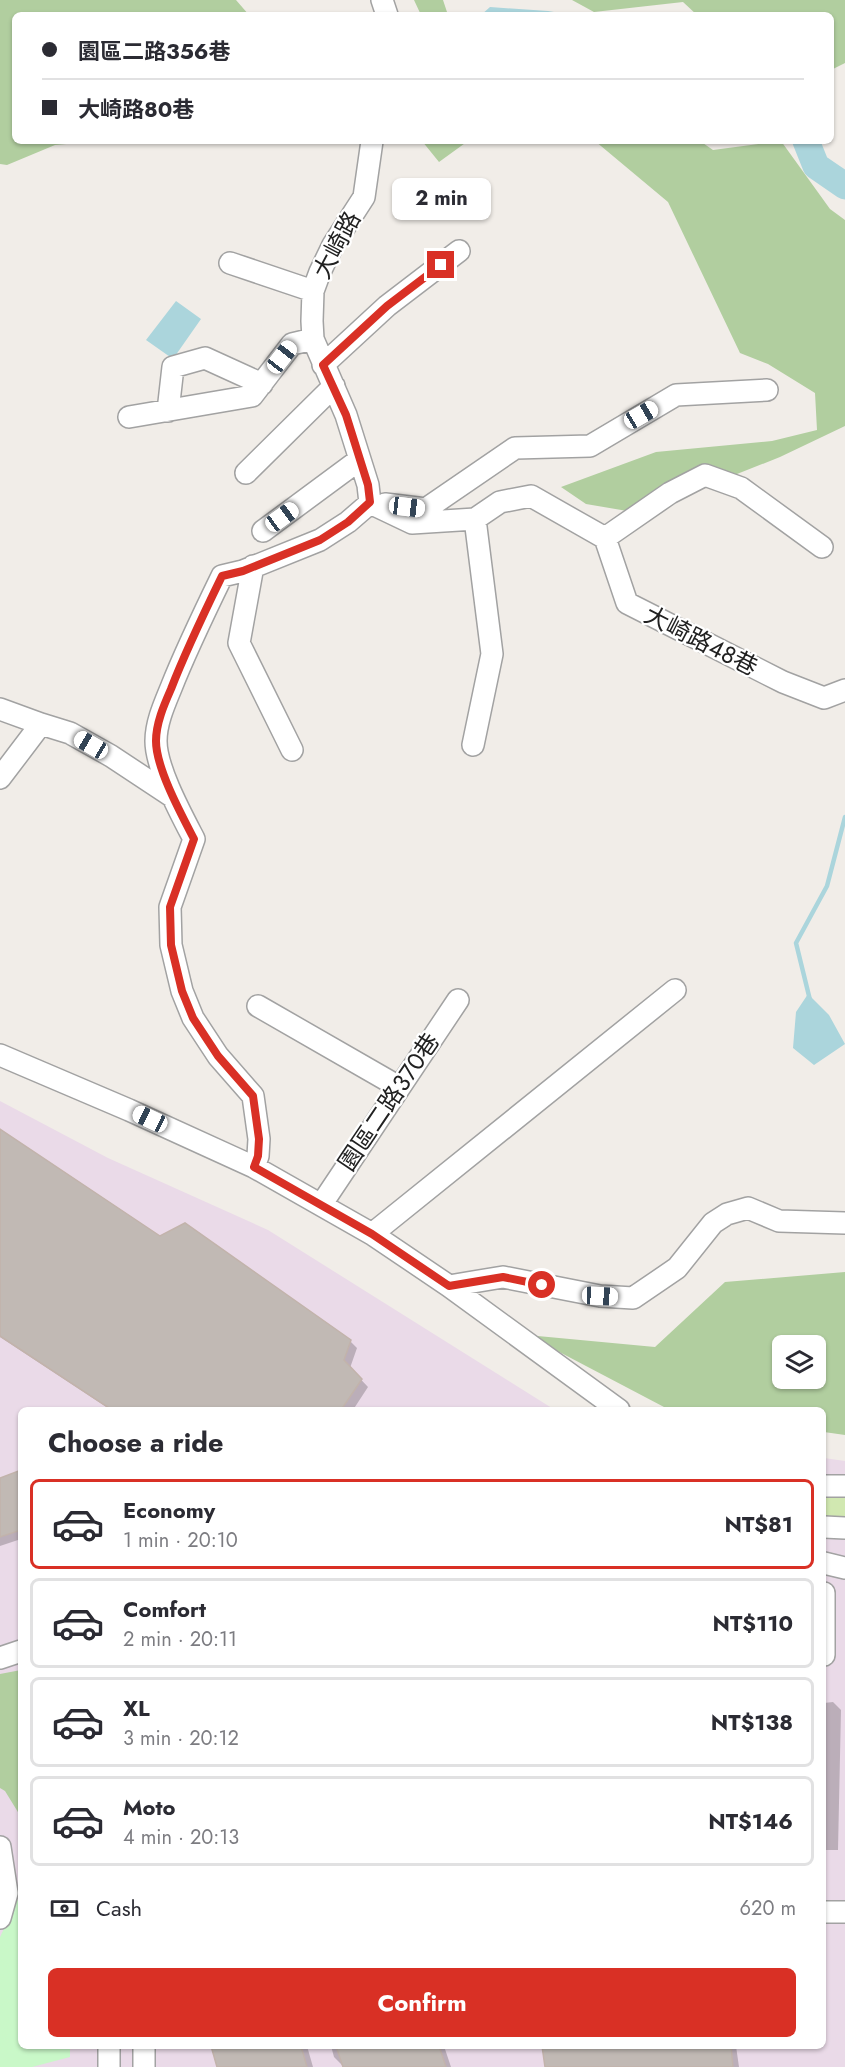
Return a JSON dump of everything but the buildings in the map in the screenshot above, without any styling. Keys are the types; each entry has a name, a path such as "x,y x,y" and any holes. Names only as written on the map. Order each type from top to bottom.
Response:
{"street":[{"name":"大崎路","path":"370,502 368,485 346,415 313,339 313,291 333,245 364,197 372,144"},
{"path":"323,365 387,306 459,251"},
{"path":"230,263 313,291"},
{"path":"129,417 252,396 292,344 313,339"},
{"path":"168,411 173,367 205,358 262,384"},
{"path":"246,473 334,386"},
{"path":"254,1167 258,1156 259,1139 253,1096 218,1056 193,1018 182,991 171,945 170,907 194,839 172,797 156,742 159,718 198,625 222,576 328,536 370,502 426,509 515,448 590,446 676,395 767,390"},
{"path":"263,531 359,460"},
{"path":"370,502 412,523 475,519 500,502 531,496 605,538 670,493 705,475 741,488 822,547"},
{"path":"473,745 492,654 475,519"},
{"name":"大崎路48巷","path":"605,538 627,603 783,682 824,698 845,690"},
{"path":"253,566 239,643 292,750"},
{"path":"0,709 70,733 111,756 172,797"},
{"path":"0,778 41,724"},
{"path":"372,1234 675,990"},
{"name":"園區二路370巷","path":"321,1205 458,1000"},
{"path":"258,1006 399,1087"},
{"path":"0,1054 254,1167 372,1234 449,1286 615,1407"},
{"path":"449,1286 503,1277 600,1296 633,1298 676,1268 713,1223 727,1214 748,1208 779,1221 845,1223"},
{"path":"549,1358 620,1407"},
{"path":"826,1486 845,1486"},
{"path":"826,1527 845,1528"},
{"path":"826,1563 845,1568"},
{"path":"0,1658 18,1652"},
{"path":"0,1847 7,1893 0,1918"},
{"path":"826,1912 845,1912"},
{"path":"109,2049 109,2067"},
{"path":"144,2049 144,2067"}],"shaded area":[{"path":"0,1101 108,1158 268,1230 550,1407 18,1407 18,2049 826,2049 826,1458 845,1461 845,2067 0,2067"}],"green space":[{"path":"0,0 236,0 246,12 12,12 12,144 66,144 55,145 7,165 0,164"},
{"path":"414,0 443,0 447,12 420,12"},
{"path":"572,0 845,0 845,63 834,68 834,12 694,12 683,2 594,12"},
{"path":"424,144 464,144 439,162"},
{"path":"599,144 704,144 713,150 758,144 783,144 830,209 845,220 845,426 780,457 639,513 586,504 561,487 656,452 772,441 817,430 815,393 768,364 740,353 668,202"},
{"path":"845,1272 845,1435 826,1432 826,1407 664,1407 527,1335 655,1347 725,1282"},
{"path":"826,1492 845,1494 845,1517 826,1517"},
{"path":"18,1671 18,1812 5,1791 0,1788 0,1674"},
{"path":"18,1899 18,2049 70,2049 70,2057 32,2067 0,2067 0,1937"}],"water":[{"path":"490,7 554,12 484,12"},
{"path":"176,301 201,319 173,359 146,340"},
{"path":"808,994 829,1015 845,1044 814,1065 793,1048 796,1012"}],"waterway":[{"path":"807,144 816,166 845,186"},
{"path":"810,1000 796,943 827,886 845,817"}],"route":[{"path":"441,265 387,306 323,365 346,415 368,485 370,502 348,522 320,540 243,571 222,576 174,680 159,718 156,742 172,797 194,839 170,907 171,945 182,991 193,1018 218,1056 253,1096 259,1139 258,1156 254,1167 372,1234 449,1286 503,1277 542,1285"}]}
